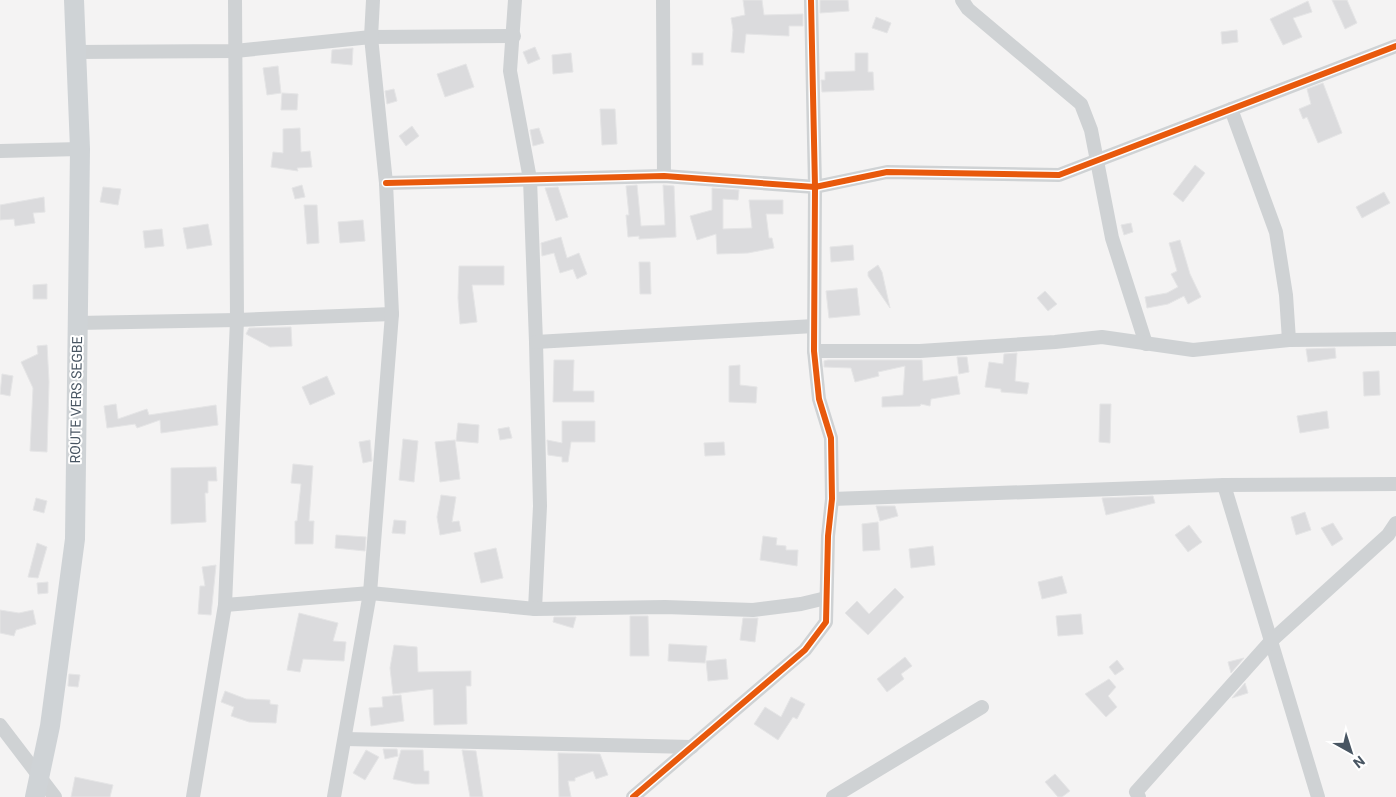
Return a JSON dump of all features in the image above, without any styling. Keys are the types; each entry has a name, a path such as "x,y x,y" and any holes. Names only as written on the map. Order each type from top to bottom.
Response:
{"main road":[{"name":"ROUTE VERS SEGBE","path":"35,797 50,726 75,539 80,149 74,0"}],"street":[{"path":"193,797 226,605 237,320 235,0"},
{"path":"334,797 370,593 392,314 386,183 372,37 372,0"},
{"path":"515,0 514,36 510,71 530,179 536,342 540,506 535,609"},
{"path":"663,0 664,176"},
{"path":"633,797 804,650 826,622 828,536 832,500 831,438 819,399 814,351 815,187 811,0"},
{"path":"962,0 968,9 1081,104 1091,130 1112,238 1146,344"},
{"path":"75,52 235,51 372,37 514,36"},
{"path":"386,183 664,176 815,187 887,172 1059,175 1396,46"},
{"path":"1231,109 1276,232 1286,295 1288,340"},
{"path":"0,151 80,149"},
{"path":"77,323 237,320 392,314"},
{"path":"536,342 814,326"},
{"path":"814,351 920,351 1102,337 1193,350 1288,340 1396,339"},
{"path":"832,500 1224,485 1396,484"},
{"path":"1224,485 1318,797"},
{"path":"1139,797 1136,792 1271,641 1388,535 1396,523"},
{"path":"226,605 370,593 535,609 665,607 753,610 801,604 826,598"},
{"path":"832,797 982,707"},
{"path":"0,724 56,797"},
{"path":"345,739 692,747"}],"building":[{"path":"743,0 762,0 764,15 803,14 803,26 789,26 789,36 746,34 744,53 731,52 733,30 731,18 745,15"},
{"path":"820,0 848,0 849,11 820,13"},
{"path":"1332,0 1347,0 1357,23 1345,29"},
{"path":"1308,1 1312,12 1293,18 1302,37 1283,45 1270,19"},
{"path":"876,17 891,23 887,33 872,28"},
{"path":"1237,30 1238,42 1222,44 1221,32"},
{"path":"535,47 540,59 528,64 523,52"},
{"path":"353,48 352,65 331,63 332,50"},
{"path":"571,53 573,72 553,74 552,55"},
{"path":"692,53 703,53 703,65 692,65"},
{"path":"855,53 868,53 868,72 873,72 874,90 822,92 821,80 825,80 825,72 855,71"},
{"path":"466,64 474,87 445,97 437,74"},
{"path":"278,66 281,93 267,95 263,68"},
{"path":"1323,83 1342,133 1318,143 1307,117 1303,119 1299,109 1311,104 1307,89"},
{"path":"394,89 397,101 387,104 385,91"},
{"path":"282,93 298,94 297,110 281,110"},
{"path":"600,109 615,109 617,144 602,145"},
{"path":"412,126 419,136 406,146 399,136"},
{"path":"300,128 301,152 310,151 312,167 297,168 298,171 271,167 273,152 283,153 283,129"},
{"path":"539,128 544,143 533,146 530,130"},
{"path":"1195,165 1205,173 1183,202 1173,194"},
{"path":"302,185 305,197 295,199 292,188"},
{"path":"637,185 641,226 665,225 663,185 674,186 676,237 639,239 639,236 628,237 626,215 629,215 626,186"},
{"path":"103,187 121,189 118,205 100,202"},
{"path":"558,187 568,217 556,221 545,188"},
{"path":"712,188 739,190 738,200 723,199 723,229 752,228 749,200 783,200 783,214 766,214 769,238 772,238 774,248 748,253 717,254 716,234 697,240 690,216 712,210"},
{"path":"1384,192 1390,203 1362,218 1356,207"},
{"path":"44,197 45,212 33,213 35,223 15,226 14,219 0,220 0,205"},
{"path":"304,205 317,205 319,243 307,244"},
{"path":"363,220 365,241 340,243 338,222"},
{"path":"1131,223 1133,232 1124,235 1121,225"},
{"path":"208,224 212,245 187,249 183,228"},
{"path":"162,229 164,246 145,248 143,231"},
{"path":"561,237 567,258 579,253 587,274 577,279 573,269 560,273 554,253 542,256 541,243"},
{"path":"1180,240 1190,274 1201,297 1188,304 1184,296 1168,304 1147,308 1145,297 1167,293 1178,287 1171,274 1177,271 1169,243"},
{"path":"853,245 854,260 831,262 830,247"},
{"path":"639,262 650,262 651,294 640,294"},
{"path":"878,265 882,272 890,308 868,276 868,272"},
{"path":"459,266 504,266 504,285 472,285 477,322 460,324 458,298"},
{"path":"47,284 47,299 33,299 33,285"},
{"path":"857,288 860,315 829,318 826,291"},
{"path":"1045,291 1057,304 1048,311 1037,298"},
{"path":"291,327 292,346 270,347 246,334 249,328"},
{"path":"47,345 49,382 47,452 30,451 33,388 21,362 38,354 37,346"},
{"path":"1335,348 1336,358 1308,362 1306,349"},
{"path":"1017,353 1015,381 1029,383 1027,394 1001,392 1001,389 985,387 989,362 1003,364 1004,354"},
{"path":"957,357 967,357 969,372 959,374"},
{"path":"554,360 574,360 573,391 594,391 594,402 553,402"},
{"path":"922,360 923,381 957,376 960,394 931,399 930,406 921,404 920,406 882,407 882,397 903,395 905,366 878,372 879,376 855,382 851,368 824,367 824,361"},
{"path":"740,365 740,385 757,387 756,403 729,402 729,366"},
{"path":"1379,371 1380,395 1364,396 1363,372"},
{"path":"2,374 13,376 10,396 0,394"},
{"path":"327,376 335,394 310,405 302,387"},
{"path":"116,404 118,419 147,409 149,415 216,405 218,425 161,433 160,420 137,428 135,424 107,428 104,406"},
{"path":"1100,404 1111,404 1110,443 1099,442"},
{"path":"1327,411 1329,428 1300,433 1297,416"},
{"path":"562,421 595,421 595,442 571,442 568,462 562,462 562,457 548,455 547,440 562,443"},
{"path":"458,423 479,425 478,443 456,441"},
{"path":"509,427 512,438 500,440 498,429"},
{"path":"403,439 418,441 414,482 399,480"},
{"path":"370,440 372,461 363,463 359,442"},
{"path":"455,440 460,479 440,482 435,442"},
{"path":"724,442 725,455 705,456 704,443"},
{"path":"293,464 313,466 309,521 314,521 313,544 295,544 295,521 297,521 301,484 291,483"},
{"path":"216,467 217,481 208,481 208,493 205,493 206,522 171,524 171,468"},
{"path":"441,495 456,497 452,522 459,521 461,531 440,535 437,517"},
{"path":"1153,496 1155,503 1106,515 1102,498"},
{"path":"36,498 47,501 44,513 33,510"},
{"path":"876,506 895,506 898,516 880,521"},
{"path":"1305,512 1311,530 1296,535 1291,517"},
{"path":"394,520 406,521 405,534 392,533"},
{"path":"878,522 880,550 863,551 862,524"},
{"path":"1333,523 1343,539 1332,546 1321,528"},
{"path":"1189,525 1202,542 1188,552 1175,535"},
{"path":"336,535 366,537 365,551 335,548"},
{"path":"763,536 777,538 776,545 786,546 786,550 798,550 797,566 760,560"},
{"path":"37,543 47,547 38,578 28,577"},
{"path":"933,546 935,565 911,568 909,549"},
{"path":"496,548 503,578 481,583 474,553"},
{"path":"216,565 211,615 198,614 200,586 205,586 202,567"},
{"path":"1062,576 1067,593 1042,599 1038,582"},
{"path":"48,582 48,593 38,594 37,583"},
{"path":"895,588 904,597 868,635 845,613 857,601 869,614"},
{"path":"0,610 19,613 33,610 36,624 16,630 14,636 0,633"},
{"path":"299,613 338,623 333,641 346,642 344,661 303,659 300,672 287,670"},
{"path":"1081,614 1083,634 1058,636 1056,616"},
{"path":"630,616 648,616 649,656 630,656"},
{"path":"554,617 576,617 573,628 553,622"},
{"path":"743,618 758,618 755,642 740,640"},
{"path":"669,644 707,646 705,663 668,661"},
{"path":"394,645 417,647 418,672 471,671 471,686 466,686 467,724 434,725 433,689 393,694 390,668"},
{"path":"905,657 912,666 901,674 904,679 887,692 877,679"},
{"path":"1244,658 1231,673 1228,662"},
{"path":"726,659 728,679 708,681 706,661"},
{"path":"1117,660 1124,669 1115,675 1109,667"},
{"path":"69,674 80,675 78,687 68,686"},
{"path":"1109,679 1116,687 1108,696 1117,707 1106,717 1085,694"},
{"path":"1245,683 1248,693 1232,698"},
{"path":"225,691 246,699 270,700 270,704 278,705 276,723 249,722 231,716 234,707 221,702"},
{"path":"401,695 404,721 371,726 369,708 383,707 382,697"},
{"path":"791,697 805,704 797,719 793,717 778,740 754,724 765,707 781,717"},
{"path":"383,749 397,749 398,756 385,759"},
{"path":"366,750 379,757 365,780 353,773"},
{"path":"401,750 423,750 424,771 429,771 429,784 415,784 393,779"},
{"path":"462,750 476,751 483,797 470,797"},
{"path":"558,753 600,754 608,775 596,779 593,771 575,778 575,781 568,781 571,797 559,797"},
{"path":"1055,774 1070,791 1062,797 1058,797 1045,782"},
{"path":"75,777 113,785 110,797 71,797"}],"cycle path":[{"path":"633,797 805,650 826,622 828,536 832,499 831,438 819,399 814,351 815,187 811,0"},
{"path":"386,183 664,176 815,187 887,172 1059,175 1396,46"}]}
